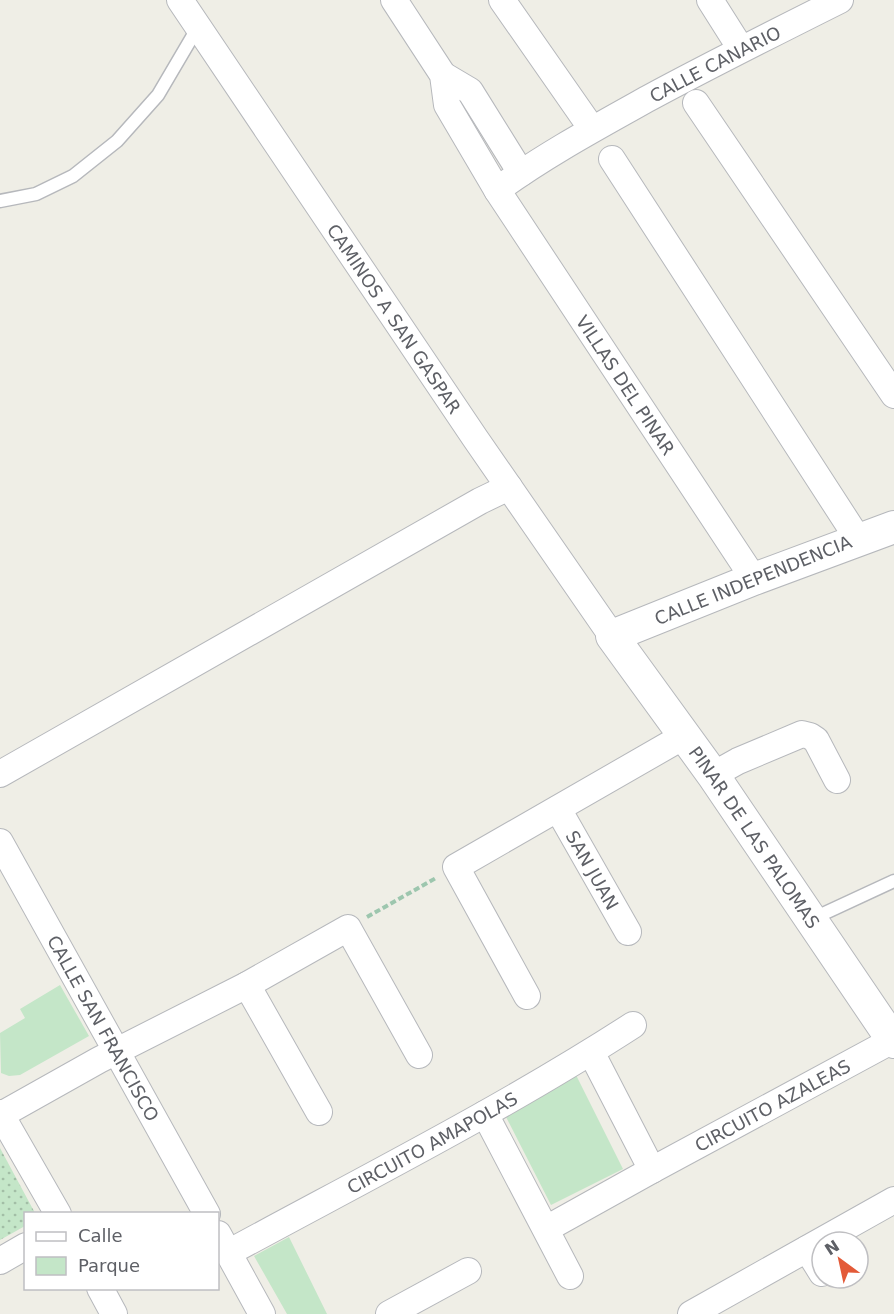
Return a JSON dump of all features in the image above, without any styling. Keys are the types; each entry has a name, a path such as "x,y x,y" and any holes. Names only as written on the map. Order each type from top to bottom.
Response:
{"street":[{"name":"CAMINOS A SAN GASPAR","path":"180,0 612,636"},
{"name":"VILLAS DEL PINAR","path":"394,0 443,75 447,105 497,190 754,579"},
{"path":"497,190 592,129 502,0"},
{"path":"710,0 741,49"},
{"name":"CALLE CANARIO","path":"592,129 741,49 840,0"},
{"name":"VILLAS DEL PINAR","path":"443,75 470,91 521,173"},
{"path":"696,103 894,395"},
{"path":"612,159 858,539"},
{"path":"0,774 480,501 509,487"},
{"name":"CALLE INDEPENDENCIA","path":"612,636 754,579 894,527"},
{"name":"PINAR DE LAS PALOMAS","path":"612,636 713,775 893,1041"},
{"path":"713,775 738,760 802,734 816,740 837,780"},
{"path":"527,996 456,867 684,736"},
{"name":"SAN JUAN","path":"558,809 628,932"},
{"name":"CALLE SAN FRANCISCO","path":"0,842 206,1212"},
{"path":"57,1212 0,1114 99,1060 246,985 348,928 419,1055"},
{"path":"246,985 319,1112"},
{"name":"CIRCUITO AMAPOLAS","path":"223,1243 485,1114 633,1025"},
{"name":"CIRCUITO AZALEAS","path":"546,1229 893,1041"},
{"path":"591,1052 652,1170"},
{"path":"485,1114 570,1276"},
{"path":"691,1314 717,1308 807,1249 894,1200"},
{"path":"223,1243 262,1314"},
{"path":"0,1261 24,1247"},
{"path":"807,1249 810,1254"},
{"path":"389,1314 468,1271"},
{"path":"101,1290 114,1314"}],"lane":[{"path":"0,201 36,194 73,176 117,141 158,95 198,27"},
{"path":"811,919 894,881"}],"path":[{"path":"348,928 456,867"}],"green space":[{"path":"60,985 89,1036 20,1075 9,1076 1,1073 0,1033 25,1018 20,1009"},
{"path":"576,1075 623,1169 551,1205 505,1115"},
{"path":"0,1148 34,1212 24,1212 24,1227 0,1240"},
{"path":"289,1237 327,1314 287,1314 254,1256"}]}
